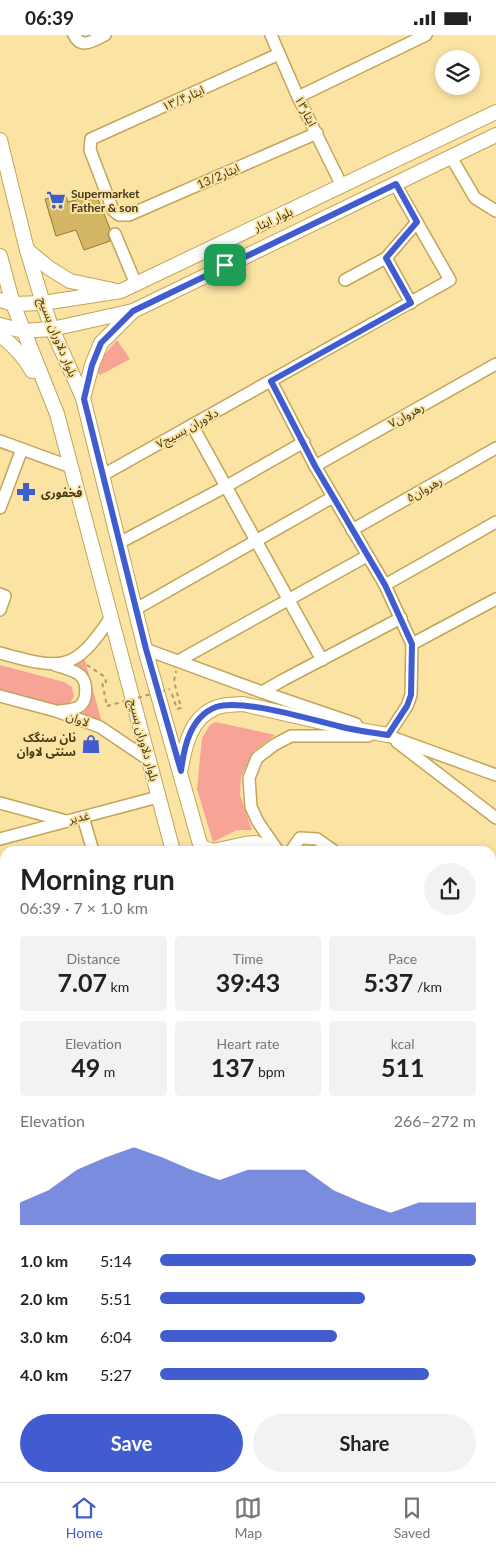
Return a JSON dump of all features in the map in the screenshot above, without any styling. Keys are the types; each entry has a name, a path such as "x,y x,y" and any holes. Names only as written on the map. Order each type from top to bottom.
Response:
{"main road":[{"name":"بلوار ایثار","path":"6,302 43,303 121,291 496,112"},
{"name":"بلوار ایثار","path":"0,325 23,331 52,329 133,311 496,135"},
{"name":"بلوار دلاوران بسیج","path":"0,140 27,250 43,303 52,329 84,399 146,649 201,846"},
{"path":"0,196 8,191 11,185"},
{"path":"216,246 225,265"},
{"path":"27,250 49,268 70,281 121,291"},
{"name":"بلوار دلاوران بسیج","path":"0,256 6,302 23,331 57,414 172,846"},
{"path":"84,399 92,365 101,343 133,311"},
{"path":"0,335 25,359 57,414"},
{"path":"181,771 184,747 195,725 214,708 227,705 242,704 388,735"},
{"path":"238,846 256,843 262,846"}],"street":[{"path":"78,39 87,44 105,35"},
{"name":"ایثار۱۳","path":"271,35 298,97 342,186"},
{"path":"298,97 426,35"},
{"name":"ایثار۱۳/۴","path":"119,215 113,210 90,150 91,139 279,54"},
{"name":"ایثار13/2","path":"119,215 129,215 317,133"},
{"path":"451,157 475,198 496,211"},
{"path":"345,280 386,258 417,222 396,184"},
{"name":"دلاوران بسیج۷","path":"103,475 450,280 417,222"},
{"path":"115,234 136,284"},
{"path":"386,258 411,303"},
{"name":"رهروان۷","path":"315,466 496,364"},
{"path":"271,381 315,466 385,585 412,644 411,695 407,706 388,735"},
{"path":"192,425 322,659"},
{"path":"0,441 71,467"},
{"path":"119,543 225,487 304,442"},
{"name":"رهروان۵","path":"352,530 496,448"},
{"path":"0,508 22,449"},
{"path":"136,609 333,497"},
{"path":"385,585 496,522"},
{"path":"178,661 367,556"},
{"path":"0,610 3,595"},
{"path":"412,644 496,599"},
{"path":"0,653 30,661 58,665 77,658 94,642 111,617"},
{"path":"262,692 401,619"},
{"path":"146,649 496,775"},
{"path":"52,664 81,676 86,685 85,697 80,707 56,711"},
{"name":"لاوان","path":"0,696 56,711 100,727 149,760"},
{"path":"275,846 258,822 251,807 250,778 257,758 274,745 291,736 388,735 496,817"},
{"name":"غدیر","path":"0,803 67,821 158,797"},
{"path":"83,817 92,846"},
{"path":"0,839 67,821"},
{"path":"294,846 300,838 317,839 327,846"}],"path":[{"path":"77,658 106,677 106,682 102,683 107,705 170,689 177,709 181,708 174,681"}],"shaded area":[{"path":"117,340 130,359 100,375 97,372 104,355"},
{"path":"84,657 102,723 81,715 88,704 89,690 70,668"},
{"path":"0,665 64,682 72,687 74,697 68,705 57,706 0,692"},
{"path":"216,722 275,735 253,752 241,777 240,795 252,830 237,830 213,842 197,789 202,738 210,725"}],"building":[{"path":"65,194 68,202 96,194 110,229 108,234 110,241 84,250 76,230 56,236 45,199"}],"place":[{"name":"Supermarket Father & son","path":"56,200"},
{"name":"فخفوری","path":"26,492"},
{"name":"نان سنگک سنتی لاوان","path":"91,744"}],"route":[{"path":"396,184 417,222 386,258 411,303 271,381 315,466 385,585 401,619 412,644 412,684 407,706 388,735 242,704 214,708 203,716 188,736 184,747 181,771 146,649 84,399 92,365 101,343 113,330 133,311 225,265 396,184"}]}
